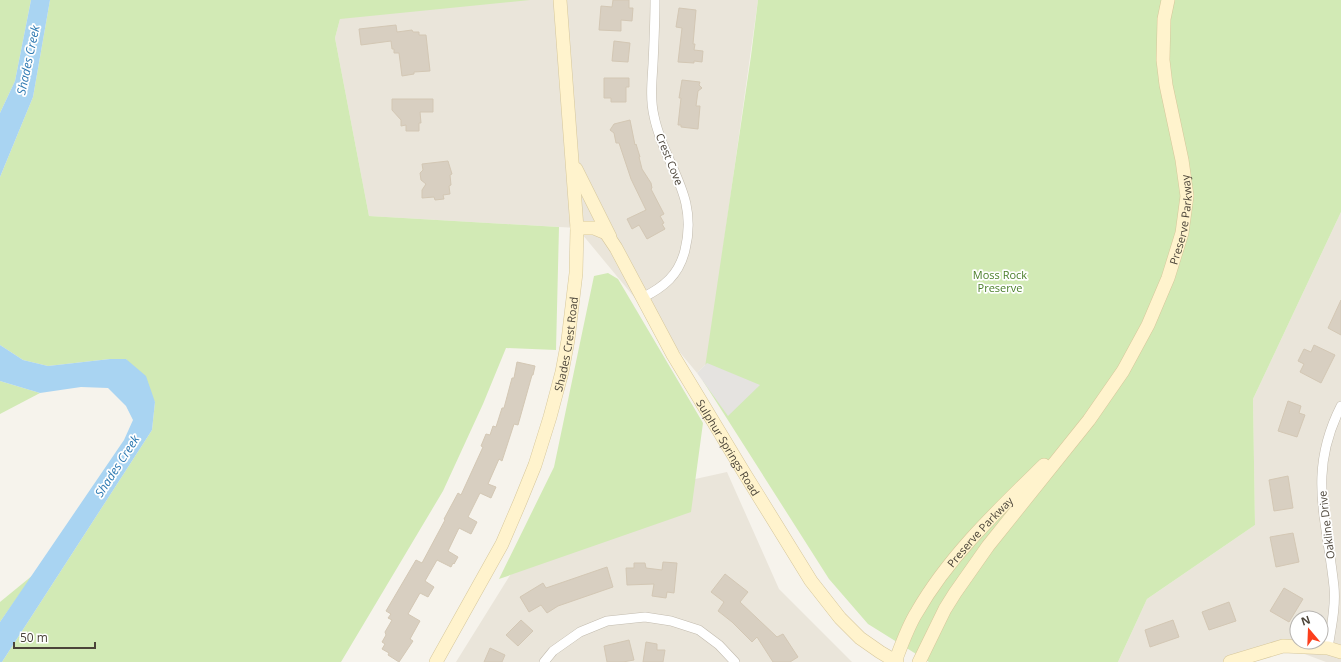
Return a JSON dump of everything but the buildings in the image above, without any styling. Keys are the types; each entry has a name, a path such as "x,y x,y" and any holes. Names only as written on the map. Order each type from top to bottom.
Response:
{"street":[{"name":"Shades Crest Road","path":"436,662 502,544 520,502 539,451 552,409 568,340 574,286 577,228 560,0"},
{"name":"Crest Cove","path":"642,298 663,286 678,269 683,256 689,224 685,197 665,151 654,116 652,82 655,0"},
{"name":"Preserve Parkway","path":"920,662 945,609 988,546 1089,420 1123,370 1148,325 1168,278 1182,233 1187,196 1182,160 1166,85 1164,60 1164,19 1168,0"},
{"path":"573,163 616,248"},
{"name":"Sulphur Springs Road","path":"577,228 594,228 606,233 616,248 673,355 811,581 840,618 860,638 896,662"},
{"name":"Oakline Drive","path":"1335,650 1333,616 1334,589 1323,513 1321,476 1327,440 1332,423 1341,406"},
{"name":"Preserve Parkway","path":"896,662 916,613 936,582 955,557 997,511 1089,420"},
{"path":"544,662 553,651 580,632 607,621 645,617 671,621 700,630 719,645 735,662"},
{"path":"1230,662 1283,646 1335,650"}],"shaded area":[{"path":"345,0 758,0 707,363 697,373 577,228 369,216 335,38"},
{"path":"1341,212 1341,662 1326,662 1294,650 1329,650 1329,610 1289,610 1289,648 1283,646 1231,662 1118,662 1147,599 1255,525 1253,399"},
{"path":"707,363 760,385 728,416 697,373"},
{"path":"727,472 779,589 852,662 456,662 550,511"}],"green space":[{"path":"0,0 31,0 15,81 0,113"},
{"path":"50,0 530,0 340,19 335,38 369,216 559,227 556,350 506,348 483,404 443,491 341,662 2,662 152,430 155,402 126,359 110,359 48,366 23,360 0,345 0,177 33,97"},
{"name":"Moss Rock Preserve","path":"758,0 1341,0 1341,212 1253,399 1255,525 1147,599 1118,662 929,662 868,624 829,579 703,381"},
{"path":"608,273 618,279 703,423 691,512 499,579 554,467 594,276"},
{"path":"0,381 40,393 0,414"},
{"path":"33,575 0,622 0,602"}],"water":[{"name":"Shades Creek","path":"31,0 50,0 33,97 0,177 0,113 15,81"},
{"name":"Shades Creek","path":"0,345 23,360 48,366 110,359 126,359 146,376 155,402 152,430 2,662 0,662 0,622 124,440 133,420 126,406 108,388 81,387 40,393 0,381"}]}
